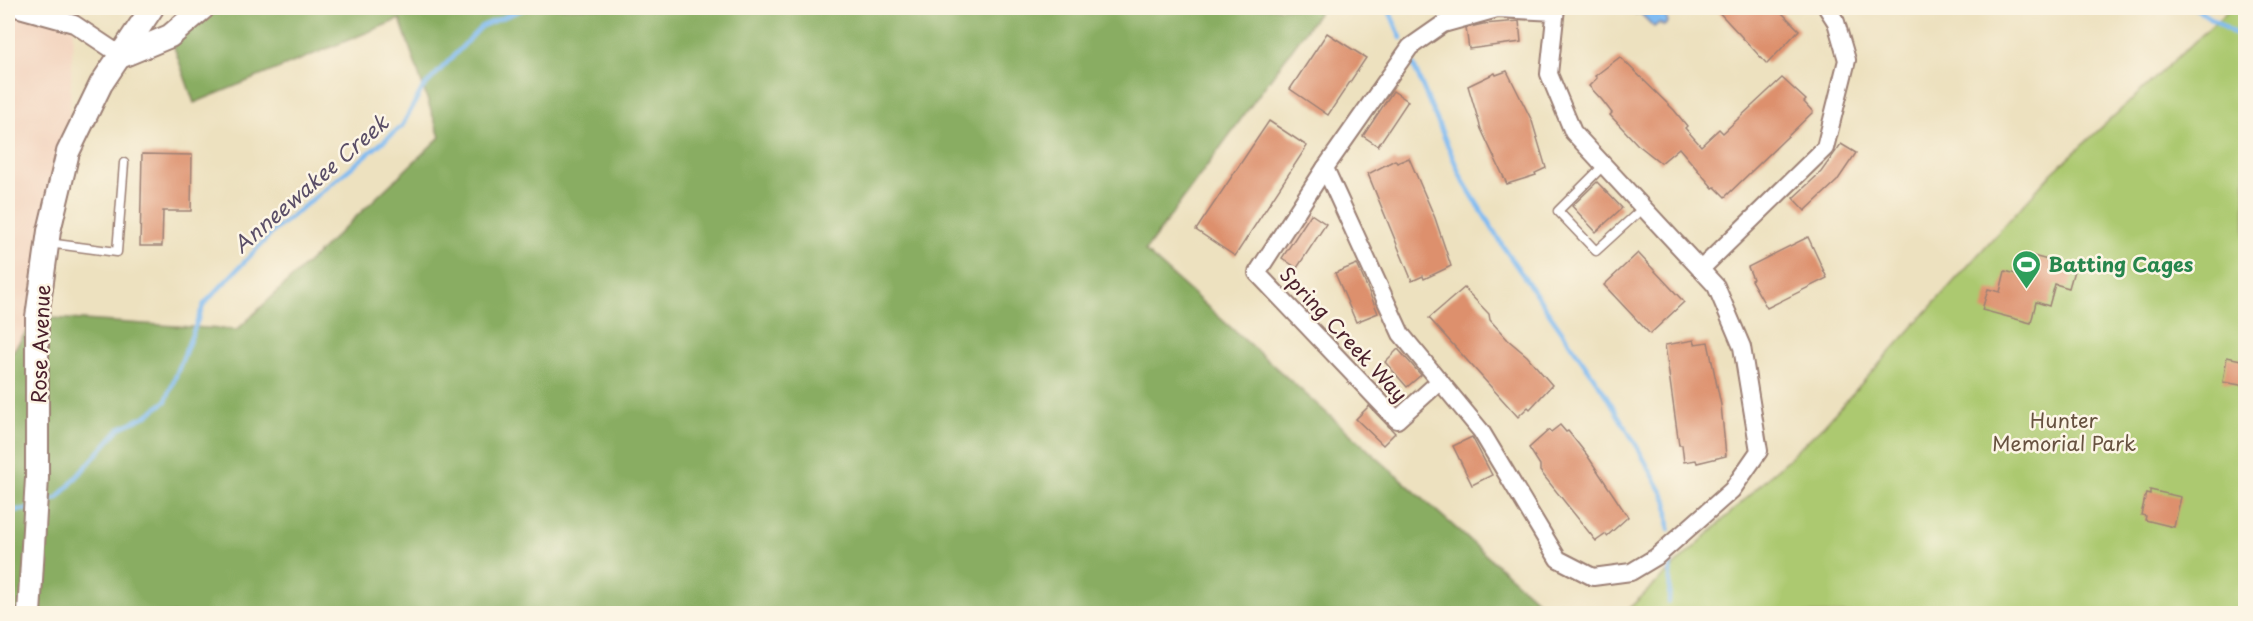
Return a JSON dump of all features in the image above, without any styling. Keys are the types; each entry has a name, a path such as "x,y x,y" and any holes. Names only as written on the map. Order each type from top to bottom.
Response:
{"street":[{"path":"15,8 56,13 122,56 170,36 203,8"},
{"name":"Rose Avenue","path":"29,614 37,478 37,317 47,243 68,152 101,84 153,8"},
{"path":"1701,269 1825,148 1847,60 1836,22 1827,8"},
{"name":"Spring Creek Way","path":"1325,168 1401,334 1440,381 1481,431 1558,559 1593,577 1631,572 1656,557 1732,490 1759,451 1742,347 1716,286 1573,132 1549,74 1556,10 1497,9 1443,24 1410,47 1325,168 1257,273 1397,420 1440,381"}],"lane":[{"path":"47,243 117,252 124,163"},
{"path":"1604,165 1557,211 1596,251 1643,208"}],"shaded area":[{"path":"8,8 74,8 68,152 37,317 8,358"}],"green space":[{"path":"203,8 1322,8 1145,251 1551,613 8,614 8,358 37,317 237,330 440,137 400,19 194,103 170,36"},
{"name":"Hunter Memorial Park","path":"2231,8 2245,8 2245,613 1623,614 1824,425 2051,174"}],"water":[{"path":"1634,8 1665,8 1670,13 1666,17 1668,22 1664,26 1659,23 1654,27 1639,12 1636,14 1632,10"}],"building":[{"path":"1715,8 1777,8 1799,30 1767,64"},
{"path":"1519,21 1521,42 1469,49 1466,28"},
{"path":"1327,33 1366,58 1328,115 1290,89"},
{"path":"1620,57 1674,110 1687,126 1685,128 1701,146 1719,129 1723,133 1782,78 1806,100 1804,102 1813,112 1725,197 1715,187 1713,188 1679,148 1661,163 1637,144 1610,115 1612,113 1589,86 1597,78 1595,76"},
{"path":"1507,71 1532,121 1546,168 1535,173 1536,175 1507,184 1481,129 1468,86 1495,73 1496,75"},
{"path":"1393,91 1408,101 1378,146 1363,136"},
{"path":"1269,121 1307,146 1235,256 1196,230"},
{"path":"1841,144 1856,153 1837,181 1805,211 1793,198 1821,172"},
{"path":"142,154 192,155 191,211 163,211 162,246 140,246"},
{"path":"1409,158 1435,218 1451,266 1424,279 1423,276 1412,281 1368,174 1395,160 1397,163"},
{"path":"1597,182 1622,208 1596,232 1572,206"},
{"path":"1311,214 1326,224 1297,268 1282,258"},
{"path":"1808,237 1827,278 1767,308 1751,280 1753,279 1748,267"},
{"path":"1638,253 1684,302 1650,334 1604,285"},
{"name":"Batting Cages","path":"2025,254 2075,267 2069,288 2055,284 2049,306 2036,302 2031,323 1982,310 1988,289 2000,292 2005,271 2020,275"},
{"path":"1357,264 1378,313 1356,322 1335,273"},
{"path":"1464,288 1489,314 1490,320 1508,340 1527,356 1552,385 1530,409 1528,407 1518,417 1429,318"},
{"path":"1694,340 1695,344 1708,342 1721,405 1726,456 1697,463 1696,460 1684,462 1682,445 1679,445 1665,345"},
{"path":"1398,349 1421,375 1407,387 1385,362"},
{"path":"2227,357 2246,361 2246,386 2223,382"},
{"path":"1369,406 1395,433 1383,445 1356,419"},
{"path":"1560,425 1566,432 1568,431 1587,455 1628,517 1607,536 1606,534 1596,541 1540,471 1540,465 1529,448 1549,430 1551,432"},
{"path":"1472,437 1492,475 1472,485 1453,446"},
{"path":"2150,490 2181,497 2174,527 2145,520 2146,516 2141,515 2146,493 2150,494"}],"waterway":[{"name":"Anneewakee Creek","path":"43,504 58,498 120,428 146,416 166,401 204,304 275,230 402,126 422,89 482,26 526,8"},
{"path":"1388,8 1401,38"},
{"path":"2195,8 2246,41"},
{"path":"1413,64 1462,179 1506,251 1604,392 1635,443 1667,501 1669,529"},
{"name":"Anneewakee Creek","path":"8,511 30,509"},
{"path":"1669,602 1671,551"}],"place":[{"name":"Batting Cages","path":"2027,290"}]}
